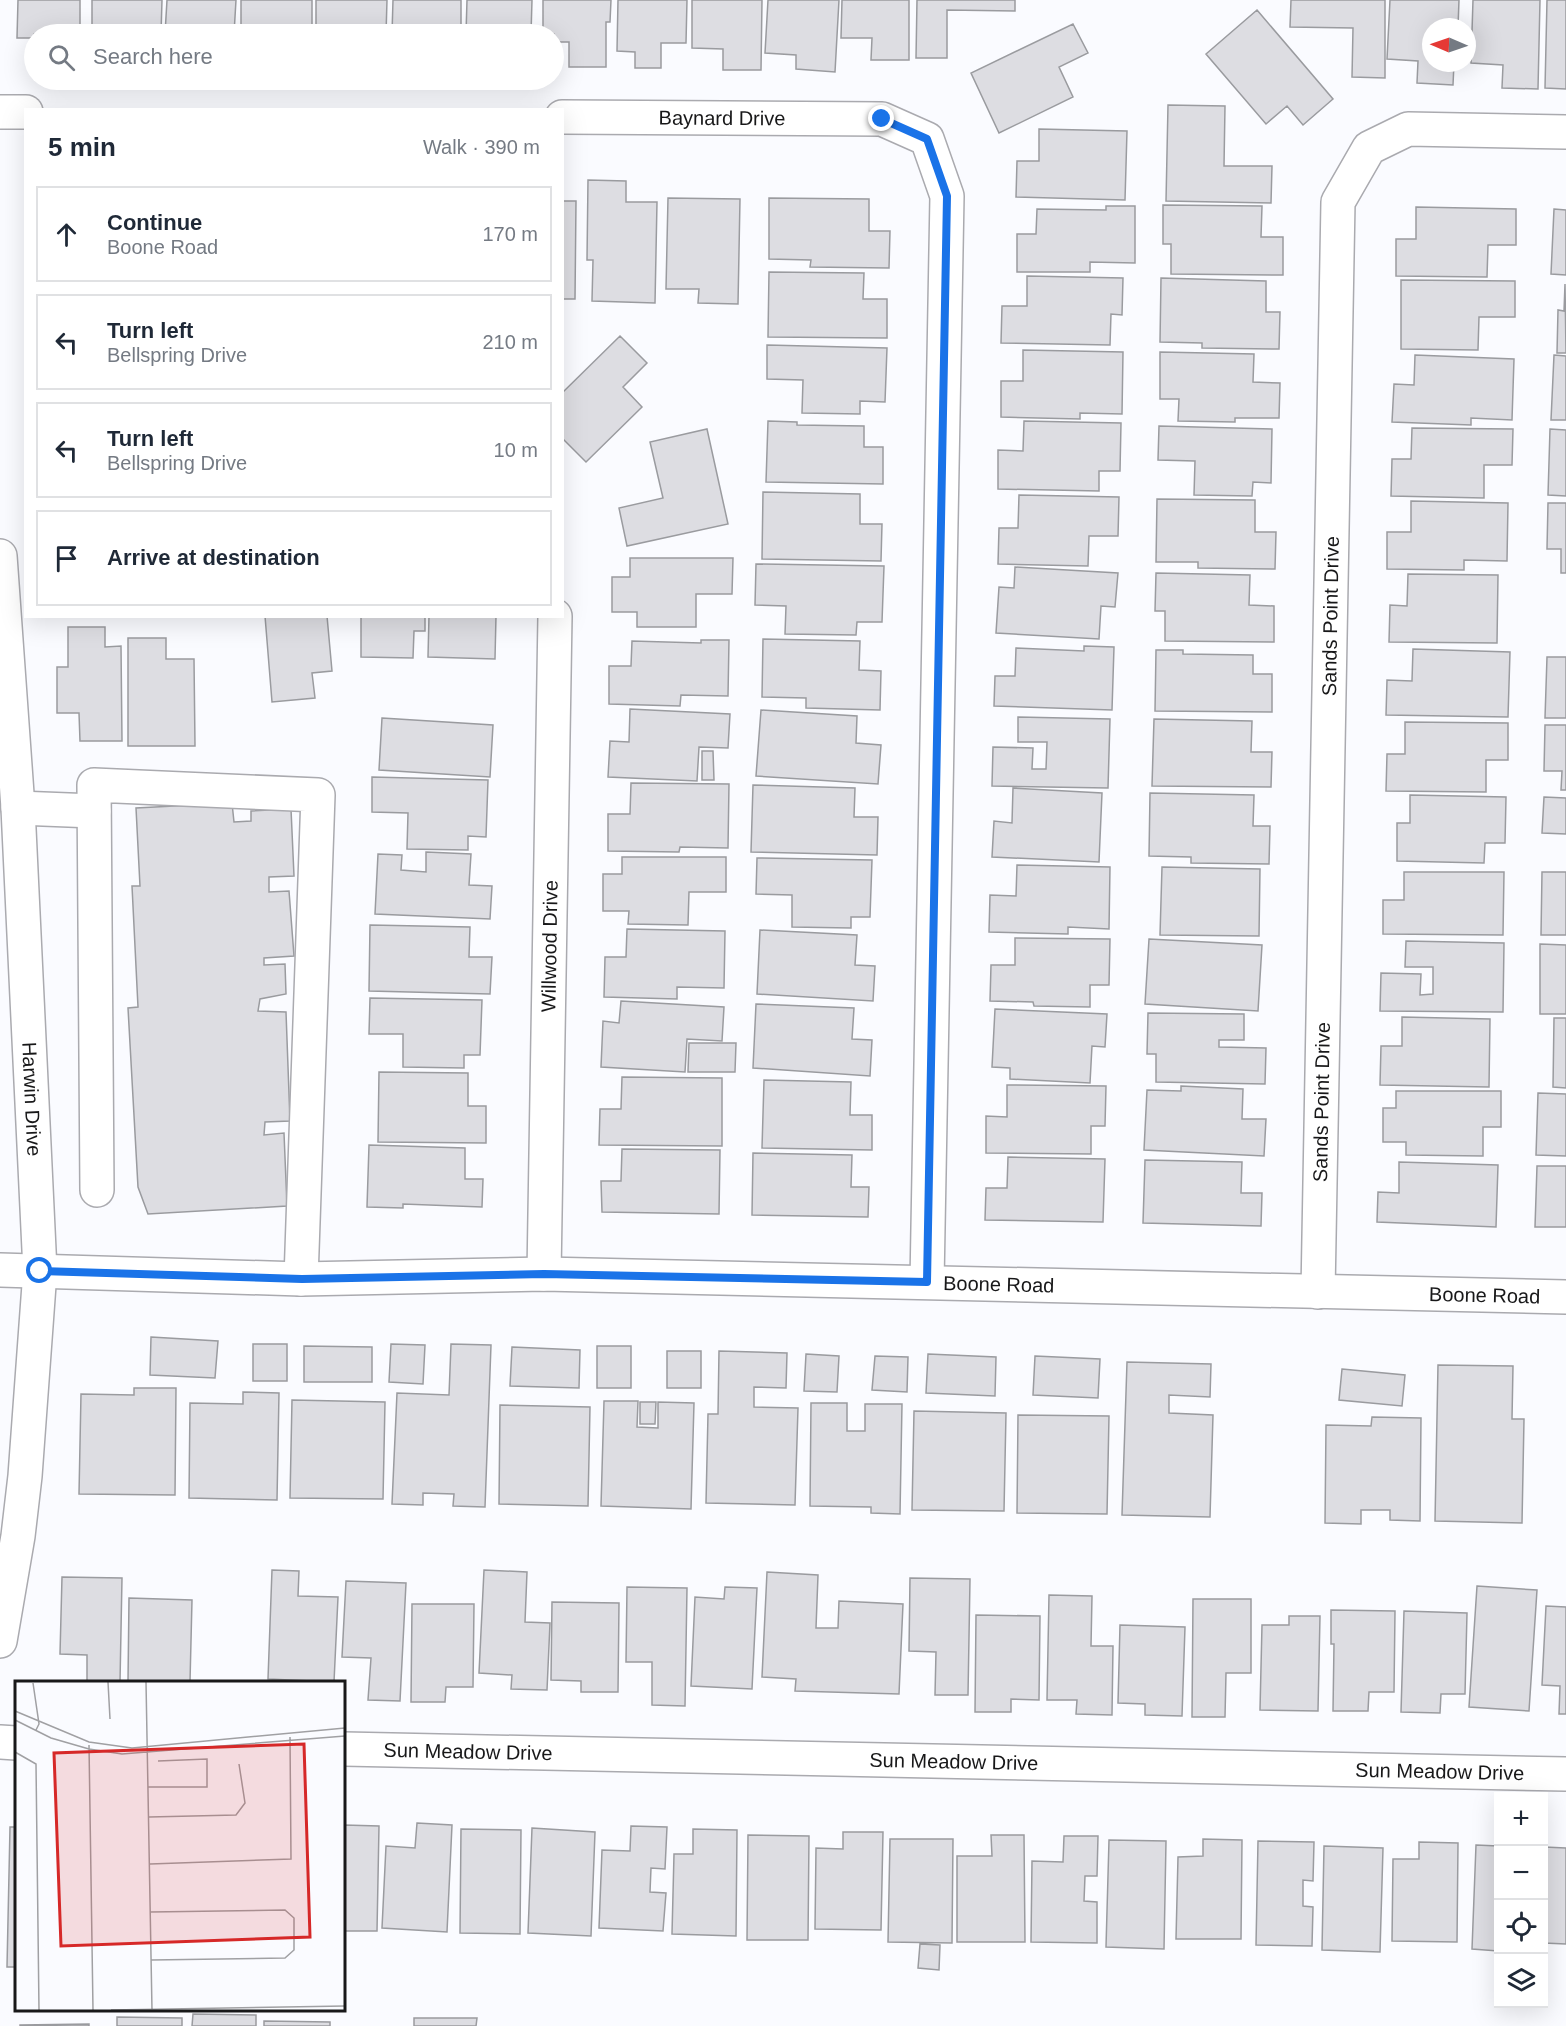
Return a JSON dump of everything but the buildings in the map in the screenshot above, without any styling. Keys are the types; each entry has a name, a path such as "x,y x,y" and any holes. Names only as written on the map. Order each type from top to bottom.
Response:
{"street":[{"path":"0,112 24,112"},
{"name":"Baynard Drive","path":"564,117 882,119 927,139 947,196 927,1282"},
{"name":"Sands Point Drive","path":"1318,1292 1338,201 1369,148 1408,129 1566,132"},
{"name":"Harwin Drive","path":"0,1641 18,1536 25,1476 40,1271 18,808 1,575"},
{"name":"Willwood Drive","path":"544,1274 555,618"},
{"path":"97,1190 94,785 318,795 302,1279"},
{"path":"18,808 94,811"},
{"name":"Boone Road","path":"0,1270 302,1279 544,1274 1566,1297"},
{"path":"0,1742 15,1743"},
{"name":"Sun Meadow Drive","path":"345,1749 1566,1774"}],"route":[{"path":"40,1271 302,1279 544,1274 927,1282 947,196 927,139 882,119"}]}
